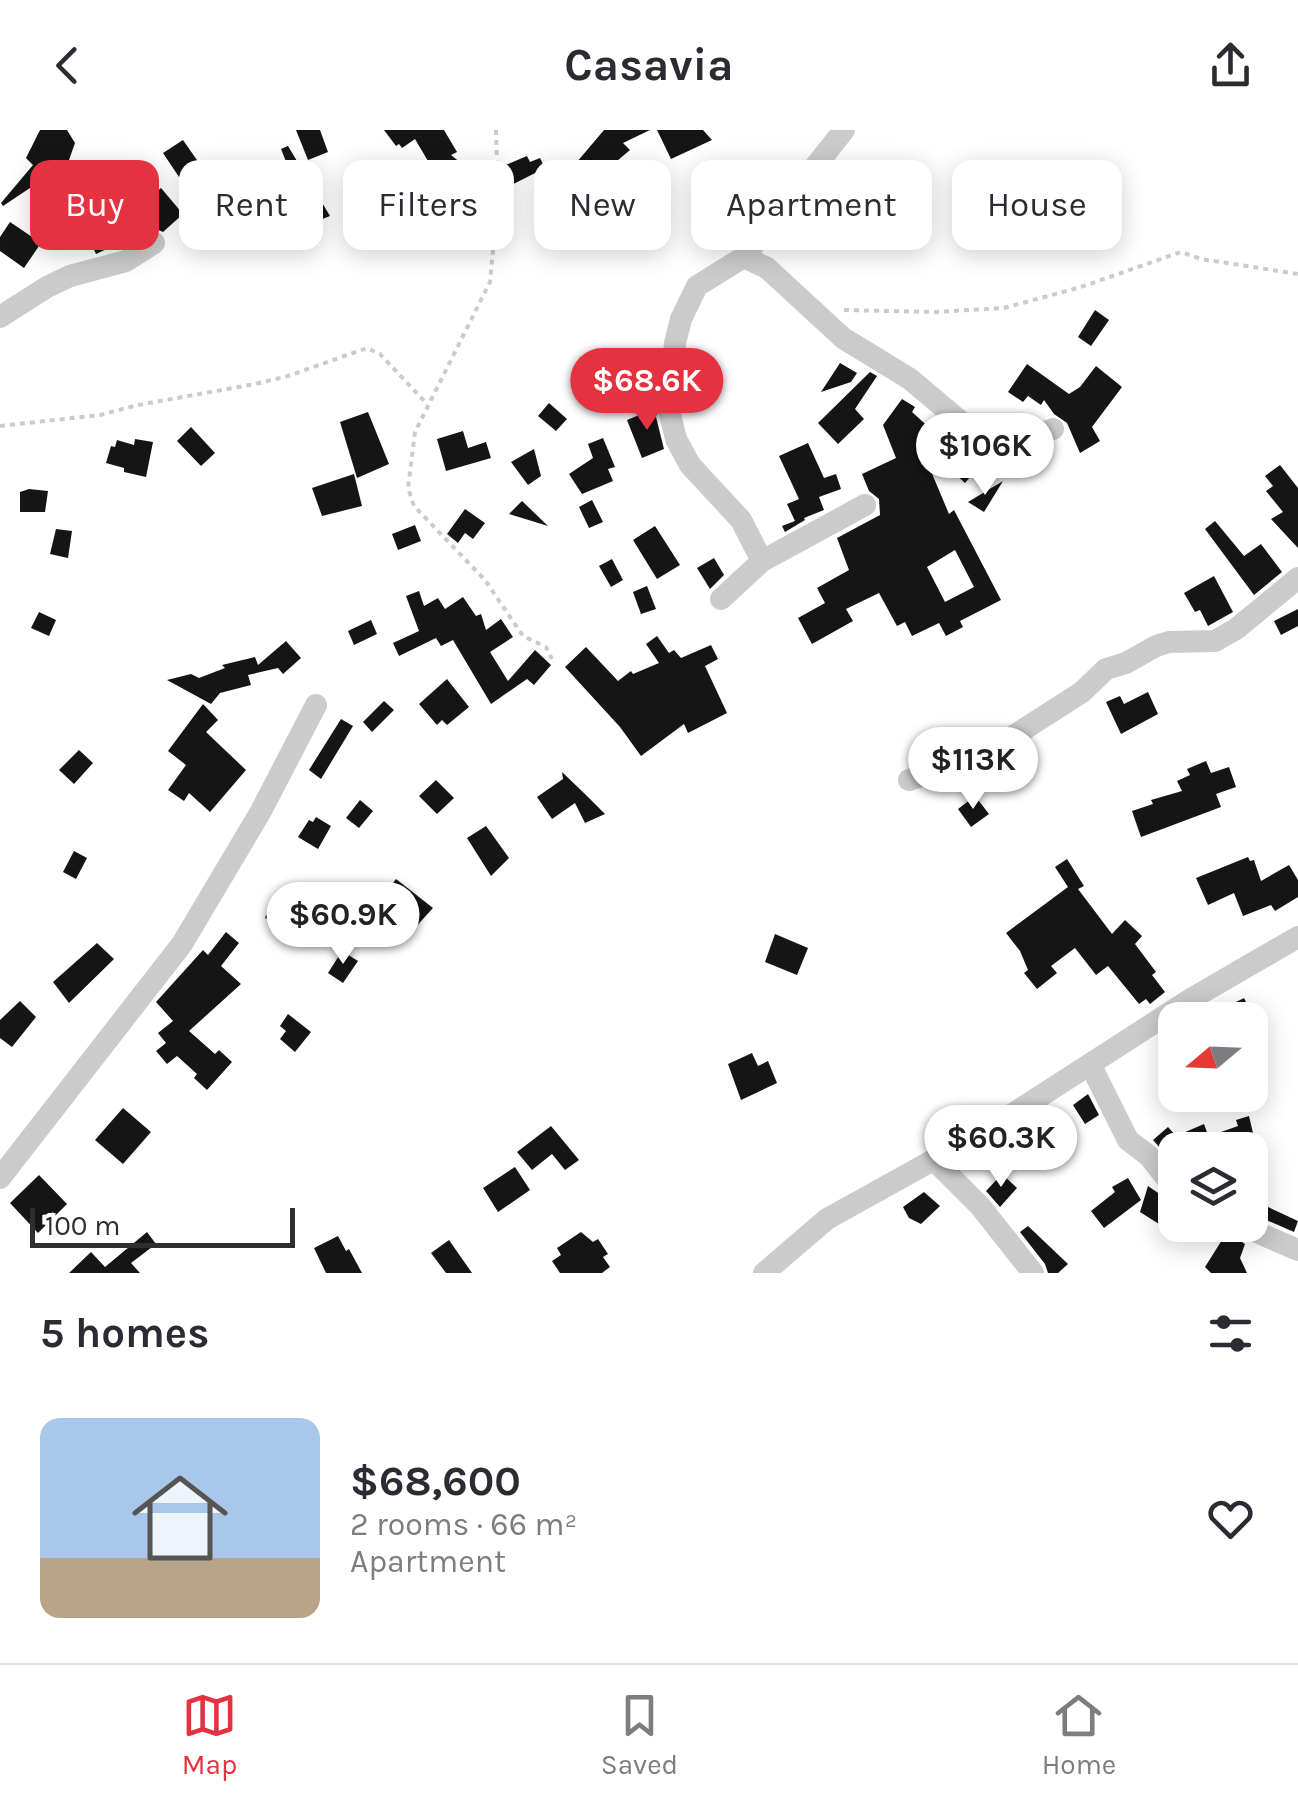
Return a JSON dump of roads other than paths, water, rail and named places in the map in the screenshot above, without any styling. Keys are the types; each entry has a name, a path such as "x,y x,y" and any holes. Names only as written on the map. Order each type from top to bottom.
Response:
{"street":[{"path":"762,561 730,504 690,464 676,439 669,410 674,343 697,286 744,257 844,130"},
{"path":"0,317 70,276 126,262 143,250"},
{"path":"744,257 768,268 843,338 910,379 967,427 986,433 1036,435 1054,429"},
{"path":"721,599 762,561 865,505"},
{"path":"909,780 984,755 1082,692 1106,670 1156,646 1215,641 1236,629 1298,578"},
{"path":"0,1178 202,915 262,811 316,704"},
{"path":"764,1273 826,1219 991,1128 1192,998 1298,937"},
{"path":"1090,1064 1128,1140 1158,1167"},
{"path":"934,1160 980,1206 1032,1273"},
{"path":"1268,1237 1298,1250"}]}
